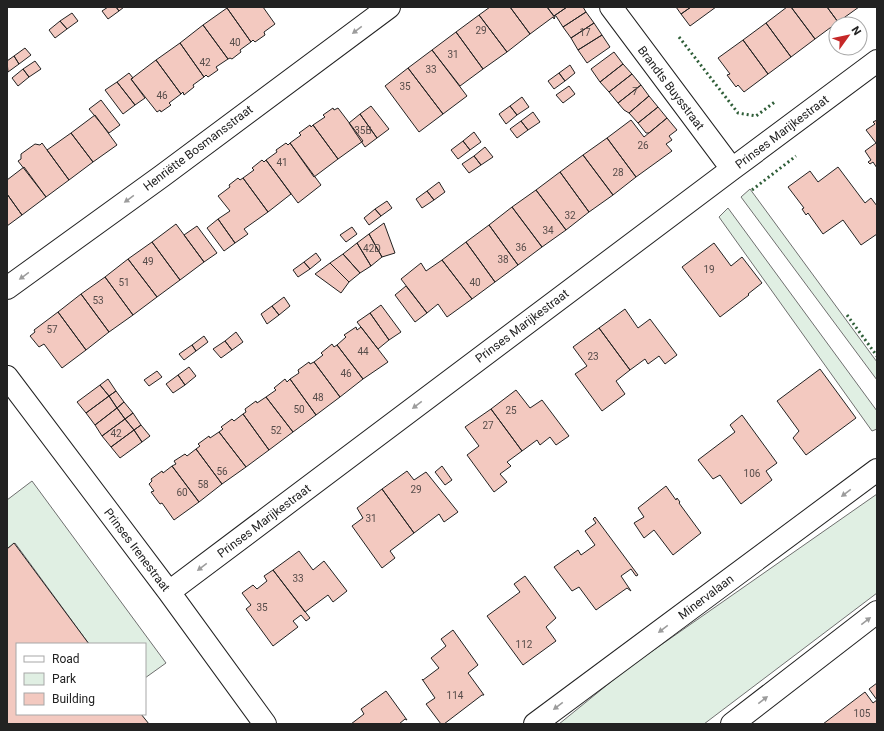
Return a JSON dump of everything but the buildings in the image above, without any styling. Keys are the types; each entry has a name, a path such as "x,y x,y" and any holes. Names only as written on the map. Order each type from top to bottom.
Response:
{"street":[{"name":"Henriëtte Bosmansstraat","path":"7,288 169,171 389,7"},
{"name":"Brandts Buysstraat","path":"611,7 732,169"},
{"name":"Prinses Marijkestraat","path":"169,592 448,381 877,61"},
{"name":"Prinses Irenestraat","path":"7,377 169,592 265,724"},
{"name":"Minervalaan","path":"534,724 877,470"},
{"path":"732,724 877,612"}],"green space":[{"path":"750,189 877,362 877,380 741,197"},
{"path":"728,208 877,411 877,429 872,431 719,217"},
{"path":"32,481 166,663 146,677 146,643 88,643 15,543 7,549 7,500"},
{"path":"877,494 877,593 704,724 559,724 628,668"}],"hedge":[{"path":"679,37 738,113 756,116 776,101"},
{"path":"752,190 796,156"},
{"path":"847,315 877,356"}]}
